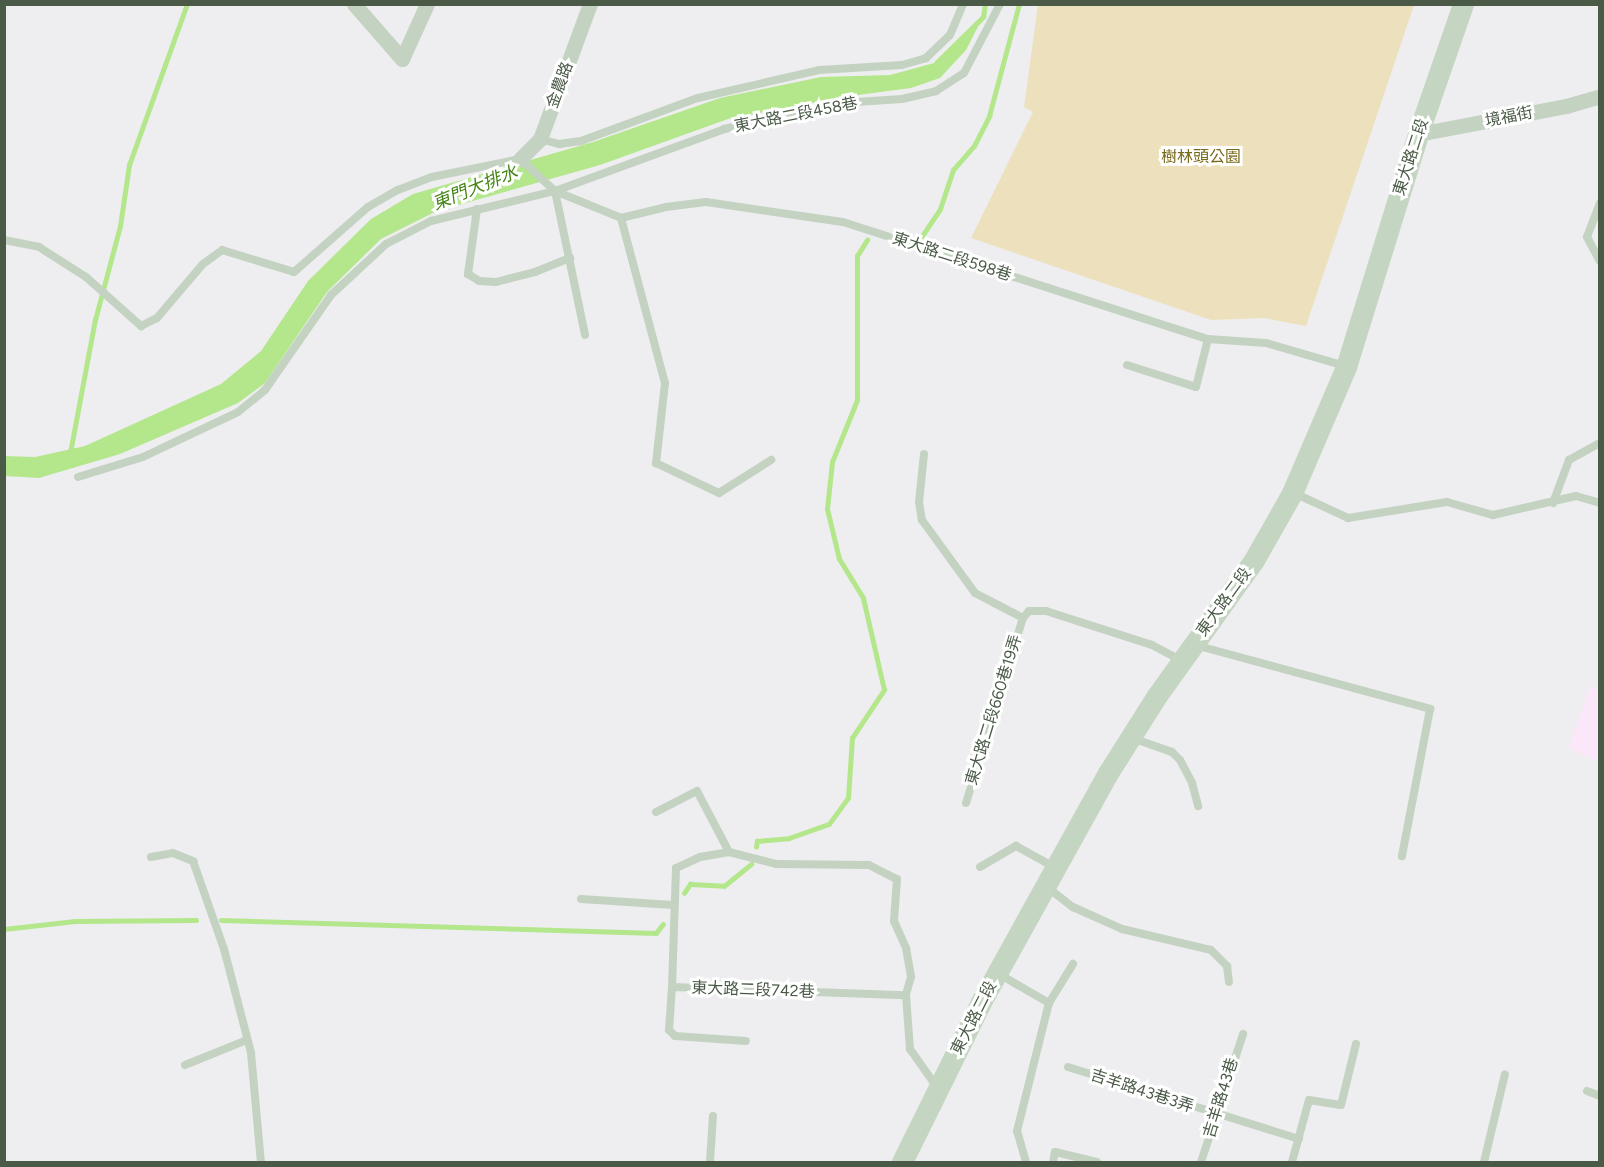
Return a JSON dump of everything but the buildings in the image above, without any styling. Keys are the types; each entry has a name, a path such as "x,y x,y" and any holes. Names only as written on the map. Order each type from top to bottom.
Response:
{"main road":[{"name":"東大路二段","path":"902,1162 997,973 1130,738 1187,653 1254,560 1292,493 1346,367 1418,134 1463,4"}],"street":[{"path":"354,4 402,58 427,4"},
{"name":"金農路","path":"520,159 540,139 590,4"},
{"name":"境福街","path":"1418,134 1566,106 1599,96"}],"lane":[{"path":"540,139 559,144 580,141 698,98 819,69 902,66 926,58 950,35 963,4"},
{"name":"東大路二段458巷","path":"78,477 142,457 238,412 265,390 331,295 386,244 431,222 555,191 724,129 841,103 902,99 936,91 964,73 1000,4"},
{"path":"4,240 39,247 94,284 141,326 151,323 203,264 222,250 294,272 368,207 398,190 432,177 520,159 555,191 621,218 665,383 656,463 719,493 771,459"},
{"path":"555,191 585,335"},
{"name":"東大路二段598巷","path":"621,218 666,207 706,202 843,222 1208,339 1266,343 1306,351 1346,367"},
{"path":"1599,203 1587,237 1599,261"},
{"path":"477,209 468,274 478,281 496,282 535,272 570,258"},
{"path":"1127,365 1196,387 1208,339"},
{"path":"1553,503 1569,460 1599,443"},
{"path":"924,454 919,502 922,520 975,593 1023,618 1029,611 1046,611 1152,645 1430,709 1402,856"},
{"path":"1292,493 1348,518 1420,504 1447,502 1493,515 1576,496 1599,503"},
{"name":"東大路二段660巷19弄","path":"966,803 1023,618"},
{"path":"1130,738 1173,752 1192,783 1197,806"},
{"path":"656,812 697,790 729,852 776,864 869,865 897,879 894,921 906,948 911,977 906,995 910,1049 938,1089"},
{"path":"980,867 1016,846 1051,877 1073,907 1122,929 1211,950 1227,966 1229,982"},
{"name":"東大路二段742巷","path":"729,852 676,868 672,987 906,995"},
{"path":"151,857 173,853 193,861 224,949 251,1053 261,1162"},
{"path":"581,899 673,905"},
{"path":"1026,1162 1017,1131 1049,1003 1073,964"},
{"path":"997,973 1049,1003"},
{"path":"672,987 669,1030 675,1036 746,1041"},
{"name":"吉羊路43巷","path":"1202,1162 1243,1034"},
{"path":"185,1065 247,1040"},
{"path":"1292,1162 1310,1101 1341,1105 1356,1044"},
{"name":"吉羊路43巷3弄","path":"1068,1067 1216,1116 1299,1139"},
{"path":"1484,1162 1505,1074"},
{"path":"1587,1091 1599,1096"},
{"path":"711,1162 713,1116"},
{"path":"1053,1162 1055,1152 1097,1162"}],"shaded area":[{"path":"1590,686 1599,690 1599,762 1569,748"}],"green space":[{"name":"樹林頭公園","path":"1038,5 1414,5 1306,326 1264,318 1211,320 971,238 1033,112 1024,107"}],"water":[{"path":"983,17 966,50 940,78 911,88 843,97 728,119 600,165 437,211 381,239 327,292 265,383 238,403 120,454 39,478 5,476 5,456 35,457 85,446 221,384 261,351 308,281 371,219 413,194 593,142 720,98 821,77 890,75 938,62"}],"waterway":[{"path":"70,453 95,320 120,226 129,165 187,4"},
{"name":"東門大排水","path":"936,63 983,17 985,4"},
{"path":"922,236 940,209 953,170 974,146 989,116 1019,4"},
{"path":"756,847 757,841 789,838 829,824 848,798 852,738 884,690 863,598 839,559 827,509 832,462 857,400 857,256 867,240"},
{"path":"684,893 690,884 724,886 751,864"},
{"path":"4,929 75,921 196,920"},
{"path":"221,920 656,933 663,924"}]}
